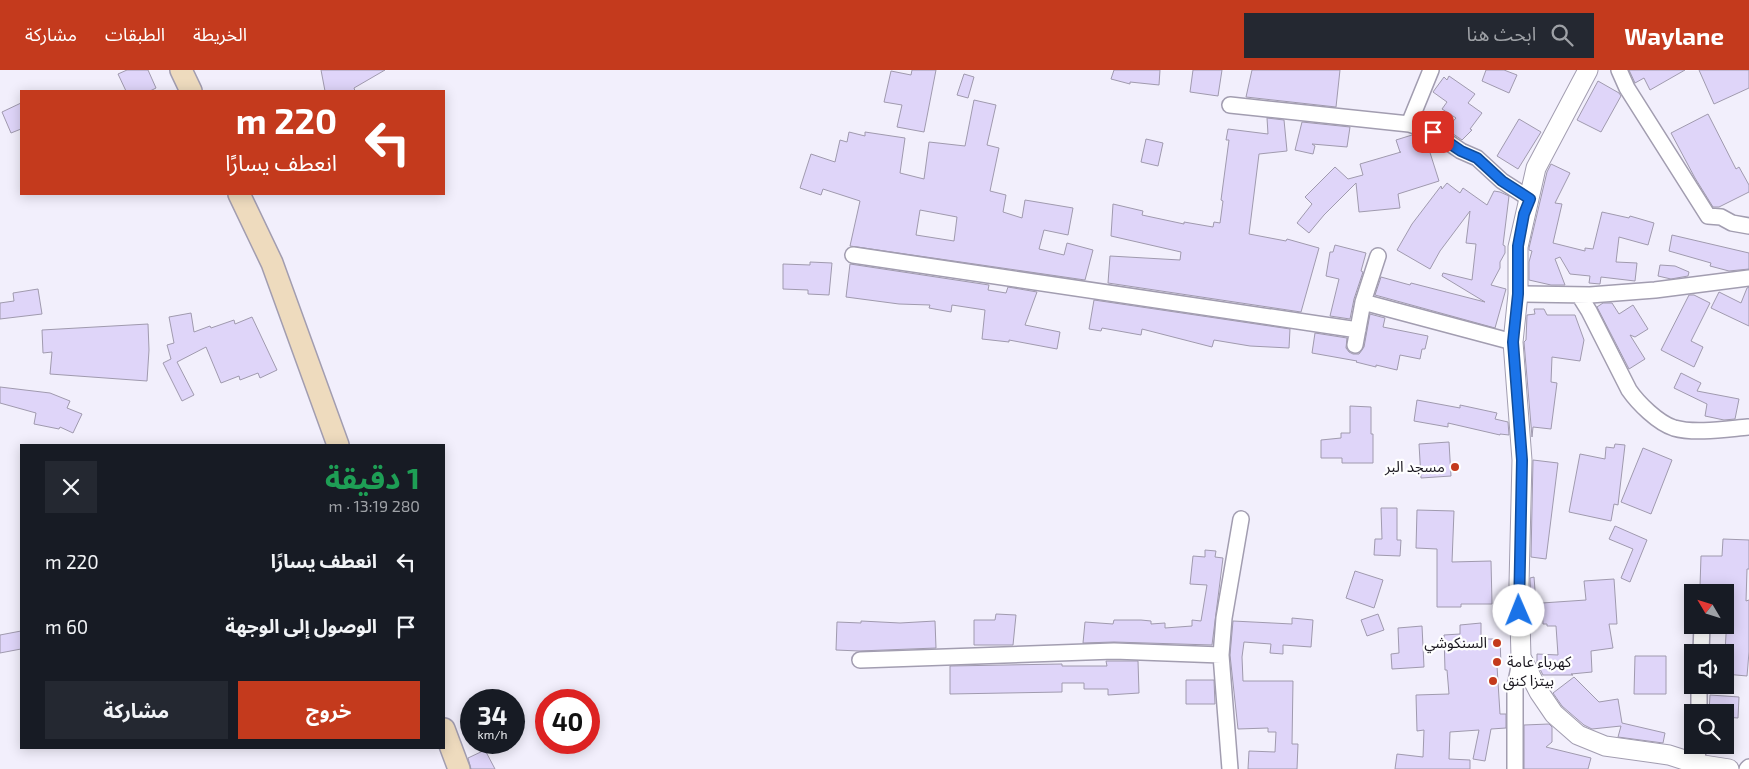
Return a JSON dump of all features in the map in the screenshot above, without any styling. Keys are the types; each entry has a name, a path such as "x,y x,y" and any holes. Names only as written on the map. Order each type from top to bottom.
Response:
{"main road":[{"path":"181,70 191,90"},
{"path":"239,195 272,263 338,444"},
{"path":"445,732 459,769"}],"street":[{"path":"1409,124 1431,70"},
{"path":"1515,769 1516,687 1520,657 1519,584 1522,460 1513,342 1518,294 1518,246 1536,168 1588,70"},
{"path":"1619,70 1627,88 1708,216 1721,217 1732,223 1749,226"},
{"path":"1230,105 1409,124 1433,132 1461,151 1477,158 1502,181 1530,199"},
{"path":"853,255 1357,338 1363,302 1378,256"},
{"path":"1518,294 1579,295 1655,290 1749,278"},
{"path":"1579,295 1629,390 1647,410 1666,424 1680,429 1748,427"},
{"path":"1363,302 1513,342"},
{"path":"1230,769 1221,655 1224,618 1241,519"},
{"path":"860,660 1114,651 1221,655"},
{"path":"1520,657 1539,692 1554,714 1578,735 1605,746 1669,755 1697,754 1729,769"}],"building":[{"path":"127,70 148,70 156,88 152,90 126,90 118,74"},
{"path":"321,70 385,70 354,88 355,90 325,90"},
{"path":"912,70 936,70 924,132 897,127 902,105 884,102 891,71 911,75"},
{"path":"1114,70 1160,70 1159,85 1130,82 1130,84 1111,79"},
{"path":"1193,70 1222,70 1218,96 1190,92"},
{"path":"1252,70 1340,70 1336,107 1246,97"},
{"path":"1486,70 1504,70 1517,75 1509,93 1482,81"},
{"path":"1629,70 1685,70 1650,90 1644,78 1635,83"},
{"path":"1699,70 1749,70 1749,88 1714,104"},
{"path":"964,74 974,77 968,98 957,95"},
{"path":"1449,76 1475,94 1468,103 1482,113 1470,129 1472,130 1462,140 1446,129 1456,118 1442,109 1447,102 1433,92 1444,77 1447,80"},
{"path":"1598,81 1621,96 1601,132 1577,120"},
{"path":"974,100 996,105 987,145 999,148 990,191 1006,195 1003,212 1022,218 1025,200 1073,208 1068,235 1044,230 1039,249 1064,255 1067,243 1093,250 1085,280 850,246 860,201 823,189 821,195 800,188 811,154 835,162 840,140 847,142 849,132 865,136 865,132 905,138 900,173 924,179 929,142 965,146","holes":["920,210 957,217 954,241 916,235"]},
{"path":"20,103 20,129 11,133 2,112"},
{"path":"1708,114 1736,169 1739,167 1749,185 1749,192 1719,207 1713,207 1671,133"},
{"path":"1267,118 1284,120 1287,151 1259,154 1249,234 1286,241 1287,239 1319,248 1301,312 1108,283 1110,256 1180,260 1181,252 1111,236 1113,204 1143,211 1142,215 1184,224 1184,222 1213,227 1214,222 1220,223 1229,140 1226,140 1228,129 1268,134"},
{"path":"1519,119 1541,132 1518,169 1497,156"},
{"path":"1302,122 1350,127 1347,147 1312,144 1315,146 1313,154 1295,150"},
{"path":"1412,135 1426,140 1439,181 1398,194 1400,208 1359,212 1356,183 1309,233 1297,223 1312,204 1305,197 1335,167 1348,179 1363,175 1360,164 1401,152 1396,140"},
{"path":"1146,139 1163,143 1158,166 1141,162"},
{"path":"1551,164 1570,173 1555,203 1562,204 1553,243 1585,251 1585,248 1593,249 1602,212 1629,218 1630,216 1654,223 1648,245 1619,237 1616,262 1637,263 1635,281 1601,277 1600,284 1589,283 1590,276 1570,274 1560,257 1555,259 1565,285 1551,285 1529,280 1529,262 1532,251 1529,248 1547,172"},
{"path":"1447,183 1460,193 1463,188 1487,205 1494,191 1509,196 1503,245 1505,246 1505,253 1491,285 1506,289 1495,328 1375,295 1381,277 1485,302 1442,276 1443,273 1472,280 1476,244 1466,243 1470,211 1440,251 1430,269 1397,250 1412,224 1441,186 1442,189"},
{"path":"1672,235 1749,253 1749,269 1729,271 1710,266 1711,263 1669,251"},
{"path":"1335,245 1366,253 1361,271 1363,272 1350,319 1330,316 1339,279 1326,276 1330,252 1333,252"},
{"path":"810,262 832,263 829,295 808,294 808,290 783,289 783,264 810,265"},
{"path":"850,264 989,285 988,290 1006,293 1008,287 1037,292 1025,325 1060,332 1057,349 1009,340 1009,342 982,339 985,310 952,305 951,312 929,308 930,305 899,304 846,297"},
{"path":"1660,265 1675,266 1689,272 1688,276 1671,279 1658,276"},
{"path":"1749,287 1749,326 1711,308 1719,292 1741,303"},
{"path":"38,289 42,314 0,319 0,303 14,301 13,293"},
{"path":"1689,295 1694,295 1710,303 1691,341 1703,347 1694,367 1661,350"},
{"path":"1094,300 1290,329 1289,348 1250,346 1214,340 1212,347 1142,329 1141,335 1102,328 1101,331 1089,329"},
{"path":"1603,303 1612,303 1619,314 1633,305 1648,329 1635,337 1630,335 1645,359 1629,369 1597,307"},
{"path":"1534,309 1544,309 1547,315 1575,315 1584,340 1580,361 1552,357 1551,382 1557,383 1551,429 1533,427 1532,437 1524,342 1526,340 1527,315 1535,314"},
{"path":"191,313 194,332 234,320 235,324 252,317 277,370 260,378 258,373 240,380 239,376 221,383 206,347 177,362 194,395 182,401 163,363 171,359 167,345 174,343 169,317"},
{"path":"1370,314 1385,318 1383,327 1428,336 1420,359 1400,355 1397,370 1312,353 1315,333 1347,338 1346,348 1349,352 1359,354 1364,347"},
{"path":"148,324 147,381 50,374 52,352 43,353 42,330"},
{"path":"1681,373 1701,383 1697,391 1739,399 1735,419 1724,420 1705,416 1707,404 1674,388"},
{"path":"0,387 50,393 70,401 67,408 82,414 73,433 60,427 59,429 34,424 36,413 0,403"},
{"path":"1417,400 1460,408 1460,405 1497,413 1495,419 1508,422 1509,435 1500,435 1448,423 1448,427 1414,421"},
{"path":"1350,406 1371,407 1373,463 1342,463 1342,458 1321,458 1321,440 1341,438 1341,433 1350,433"},
{"path":"1449,442 1451,476 1421,478 1419,444"},
{"path":"1615,444 1625,445 1618,505 1614,504 1611,521 1569,512 1580,454 1605,459 1606,447 1614,448"},
{"path":"1643,448 1672,460 1651,514 1621,502"},
{"path":"1533,460 1558,463 1546,559 1531,557"},
{"path":"1381,508 1397,508 1397,540 1401,540 1400,556 1374,555 1375,539 1382,539"},
{"path":"1417,510 1454,511 1452,562 1491,561 1492,604 1461,604 1461,607 1437,607 1437,549 1416,548"},
{"path":"1615,526 1647,540 1630,582 1621,578 1633,549 1609,539"},
{"path":"1723,539 1749,540 1746,601 1749,600 1747,676 1734,675 1734,644 1725,644 1726,634 1734,634 1734,584 1700,584 1701,556 1722,556"},
{"path":"1205,550 1216,551 1215,557 1223,558 1212,645 1083,643 1085,622 1113,624 1114,620 1141,620 1151,621 1151,624 1165,623 1165,628 1192,626 1192,620 1201,621 1207,585 1190,584 1193,556 1205,557"},
{"path":"1355,571 1383,580 1374,608 1346,598"},
{"path":"1534,577 1536,603 1531,603 1530,578"},
{"path":"1614,579 1617,624 1609,624 1613,648 1591,651 1592,672 1571,674 1573,675 1543,675 1537,663 1537,654 1558,655 1556,626 1543,624 1542,603 1586,600 1584,581"},
{"path":"996,614 1016,615 1013,645 974,645 974,620 995,620"},
{"path":"1378,614 1384,630 1367,636 1361,620"},
{"path":"1292,618 1313,620 1311,647 1283,645 1283,654 1270,653 1271,644 1244,642 1242,657 1243,681 1293,681 1292,744 1298,744 1297,769 1248,769 1249,751 1275,752 1276,732 1268,732 1268,728 1238,729 1230,655 1233,621 1292,624"},
{"path":"861,621 900,623 935,621 936,648 836,650 837,622 861,623"},
{"path":"1481,623 1481,639 1500,639 1501,665 1497,666 1500,714 1506,714 1506,728 1491,729 1485,761 1473,759 1479,730 1450,732 1449,759 1470,760 1470,769 1395,769 1397,754 1423,757 1424,730 1417,731 1416,695 1449,694 1447,670 1445,670 1444,635 1460,634 1460,625"},
{"path":"1422,626 1424,667 1392,669 1391,654 1399,653 1398,628"},
{"path":"20,631 20,649 0,653 0,635"},
{"path":"1635,656 1666,656 1666,694 1634,694"},
{"path":"1106,661 1138,661 1139,693 1108,695 1108,689 1084,689 1084,683 1062,683 1062,692 950,694 950,666 1062,664 1062,666 1107,666"},
{"path":"1574,677 1599,702 1618,699 1622,723 1665,733 1663,743 1618,737 1621,726 1592,729 1584,725 1562,706 1553,693"},
{"path":"1186,680 1214,680 1215,704 1186,704"},
{"path":"1710,695 1739,697 1738,718 1734,718 1734,704 1709,704"},
{"path":"1549,724 1552,727 1552,742 1546,747 1591,758 1588,769 1524,769 1524,725"},
{"path":"476,754 487,754 495,769 471,769 468,758"}],"place":[{"name":"مسجد البر","path":"1455,467"},
{"name":"السنكوشي","path":"1497,643"},
{"name":"كهرباء عامة","path":"1497,662"},
{"name":"بيتزا كنق","path":"1493,681"}],"route":[{"path":"1433,132 1461,151 1477,158 1490,172 1530,199 1524,214 1518,246 1518,294 1513,342 1522,460 1519,611"}]}
